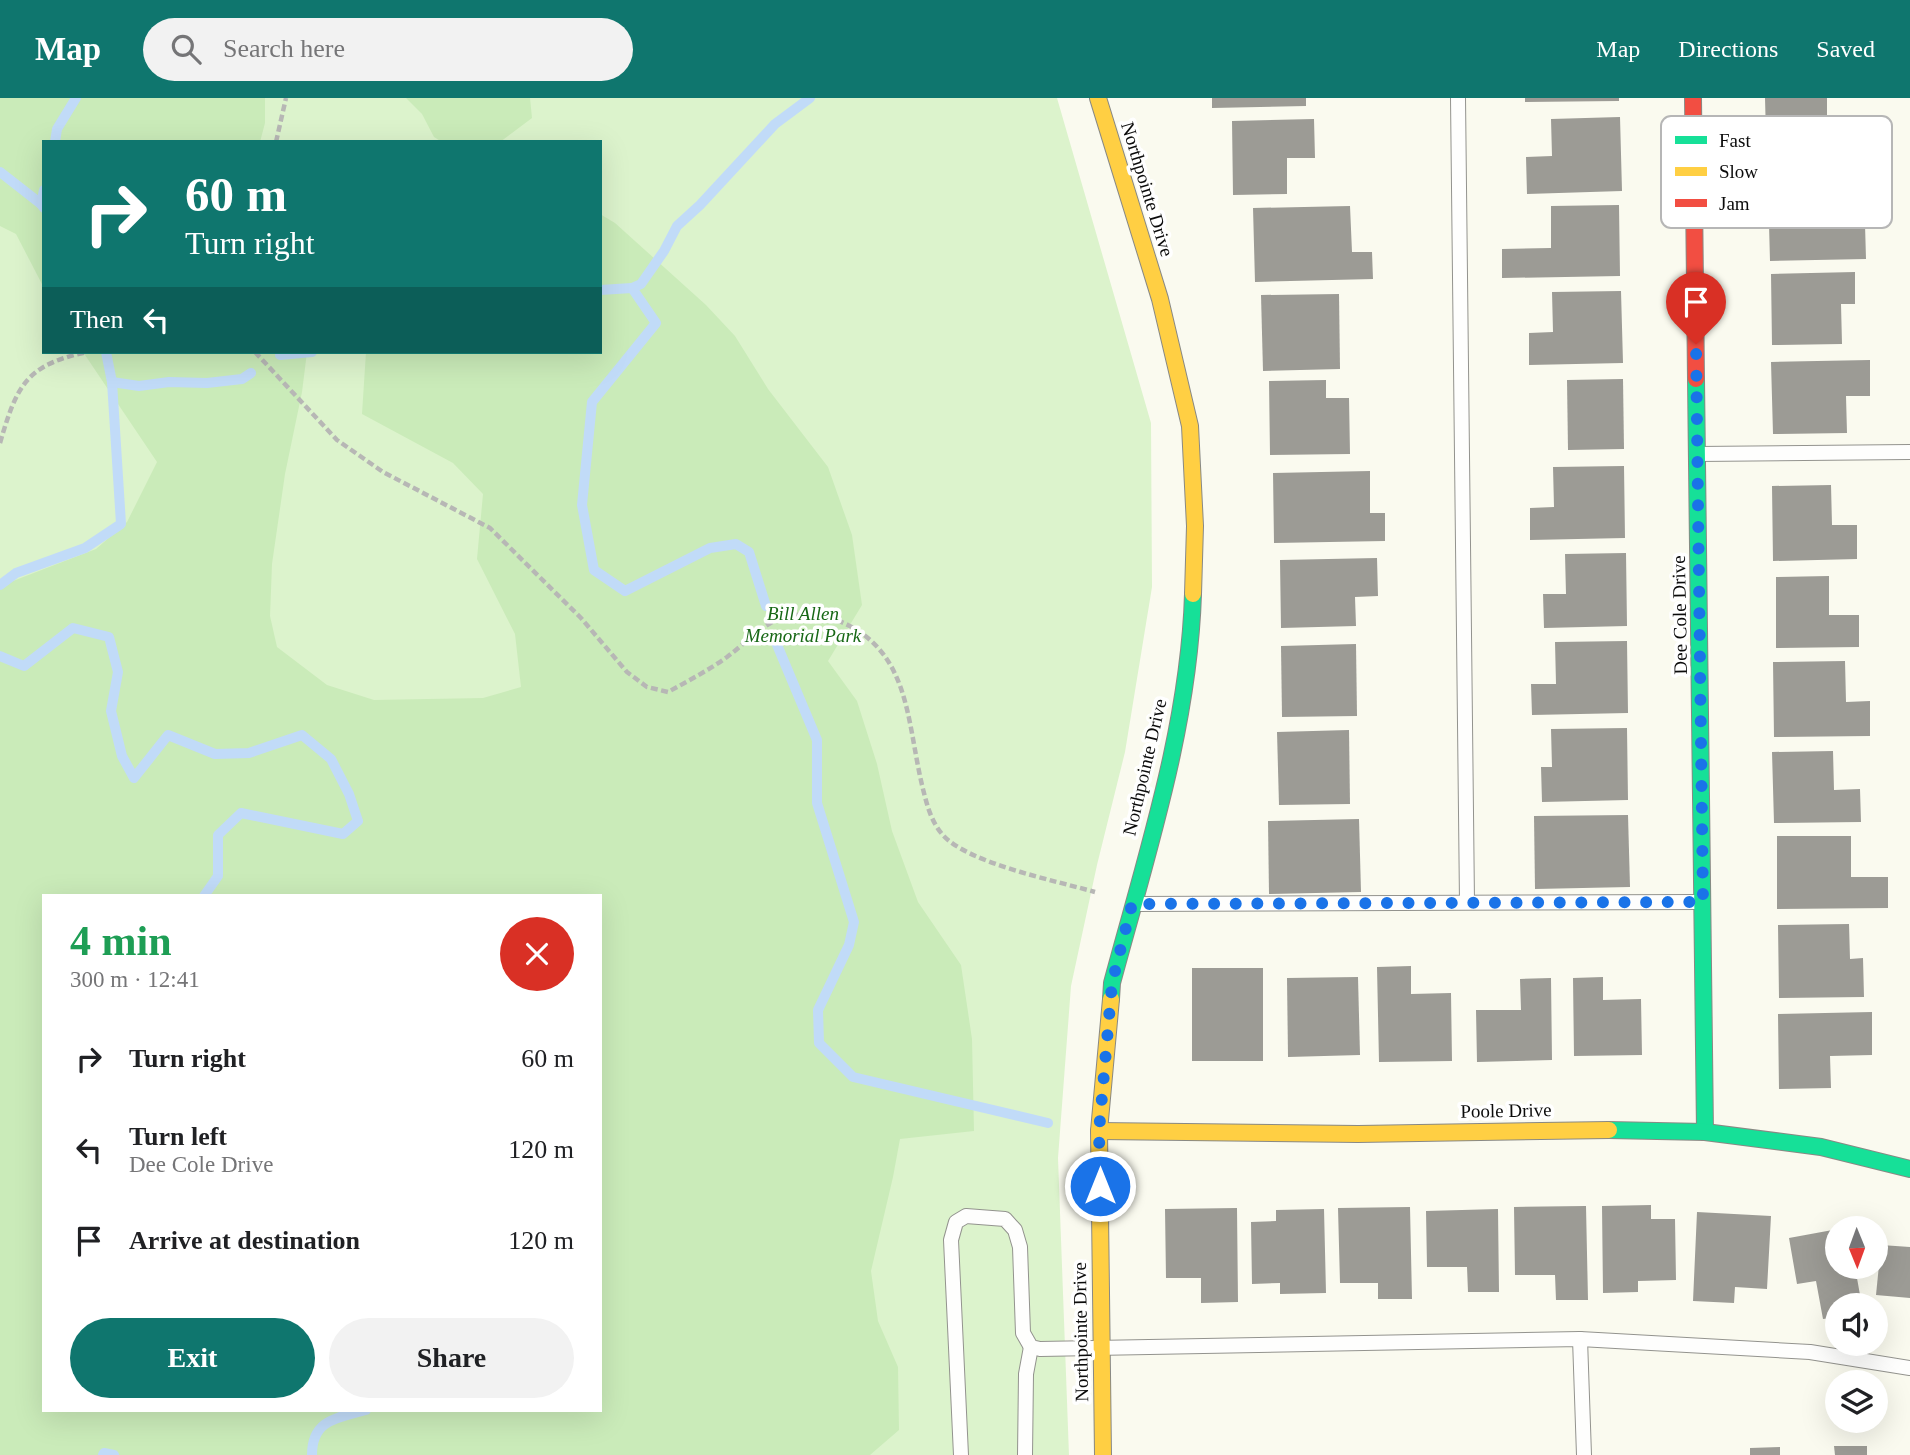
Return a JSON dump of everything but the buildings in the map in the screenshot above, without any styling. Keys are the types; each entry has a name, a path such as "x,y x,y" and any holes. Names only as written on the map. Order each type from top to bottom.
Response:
{"street":[{"name":"Northpointe Drive","path":"1098,98 1160,299 1190,426 1195,526 1192,633 1173,752 1112,983 1099,1131 1103,1455"},
{"name":"Dee Cole Drive","path":"1693,98 1693,116"},
{"name":"Dee Cole Drive","path":"1695,228 1705,1132"},
{"name":"Poole Drive","path":"1099,1131 1358,1134 1646,1129 1705,1132 1821,1147 1910,1169"}],"lane":[{"path":"1458,98 1467,902"},
{"path":"1698,454 1910,452"},
{"path":"1132,904 1703,902"},
{"path":"961,1455 951,1240 956,1222 966,1216 1005,1219 1015,1230 1020,1247 1023,1333 1031,1348 1026,1374 1025,1455"},
{"path":"1580,1339 1584,1455"},
{"path":"1031,1348 1101,1350 1580,1339 1810,1352 1910,1368"}],"path":[{"path":"276,140 286,98"},
{"path":"0,443 10,408 33,372 59,358 76,354"},
{"path":"257,354 337,440 383,472 490,528 581,618 627,672 647,687 668,692 726,657 775,620 795,615 825,616 852,625 880,648 898,677 913,731 927,806 941,834 952,843 985,860 1095,892"}],"green space":[{"name":"Bill Allen Memorial Park","path":"0,98 1057,98 1151,423 1152,587 1125,752 1071,986 1058,1158 1069,1455 0,1455"},
{"path":"0,98 265,98 265,123 261,140 42,140 42,284 16,234 0,226"},
{"path":"406,98 530,98 532,118 503,140 439,140 434,137 422,114"},
{"path":"602,215 615,223 706,305 735,336 768,389 828,467 852,535 862,605 828,661 857,701 877,764 892,831 918,902 961,965 972,1039 974,1131 900,1139 871,1271 878,1321 898,1367 899,1430 870,1455 0,1455 0,586 96,549 127,522 157,462 84,354 307,354 272,564 270,616 277,647 327,685 374,700 483,698 521,687 515,634 477,559 483,494 453,463 362,414 366,354 602,354"}],"waterway":[{"path":"55,140 57,129 76,98"},
{"path":"632,288 641,284 664,251 677,226 775,124 810,98"},
{"path":"0,172 41,204"},
{"path":"42,199 42,205"},
{"path":"602,290 632,288 656,323 592,402 582,505 594,570 625,591 710,548 736,544 749,552 766,606"},
{"path":"0,585 16,573 85,548 121,524 112,382 106,354"},
{"path":"280,355 291,354"},
{"path":"112,382 139,386 169,382 207,383 242,379 251,373"},
{"path":"0,656 24,666 73,628 109,637 118,672 111,711 122,756 134,778 168,735 215,754 249,753 302,735 331,759 349,794 358,821 343,834 241,813 218,835 218,876 205,894"},
{"path":"775,640 817,740 817,803 854,922 849,945 818,1010 819,1043 853,1077 1048,1123"},
{"path":"312,1455 316,1434 322,1427 337,1418 359,1412"},
{"path":"103,1455 114,1455"}],"traffic: fast":[{"path":"1696,379 1705,1132"},
{"path":"1111,999 1112,983 1152,839 1175,742 1190,644 1193,594"},
{"path":"1609,1130 1705,1132 1821,1147 1910,1169"}],"traffic: slow":[{"path":"1098,98 1160,299 1190,426 1195,526 1193,594"},
{"path":"1103,1455 1099,1131 1111,999"},
{"path":"1099,1131 1358,1134 1609,1130"}],"traffic: jam":[{"path":"1693,98 1693,116"},
{"path":"1694,228 1696,379"}],"route":[{"path":"1100,1186 1099,1131 1112,983 1132,904 1703,902 1696,344"}]}
